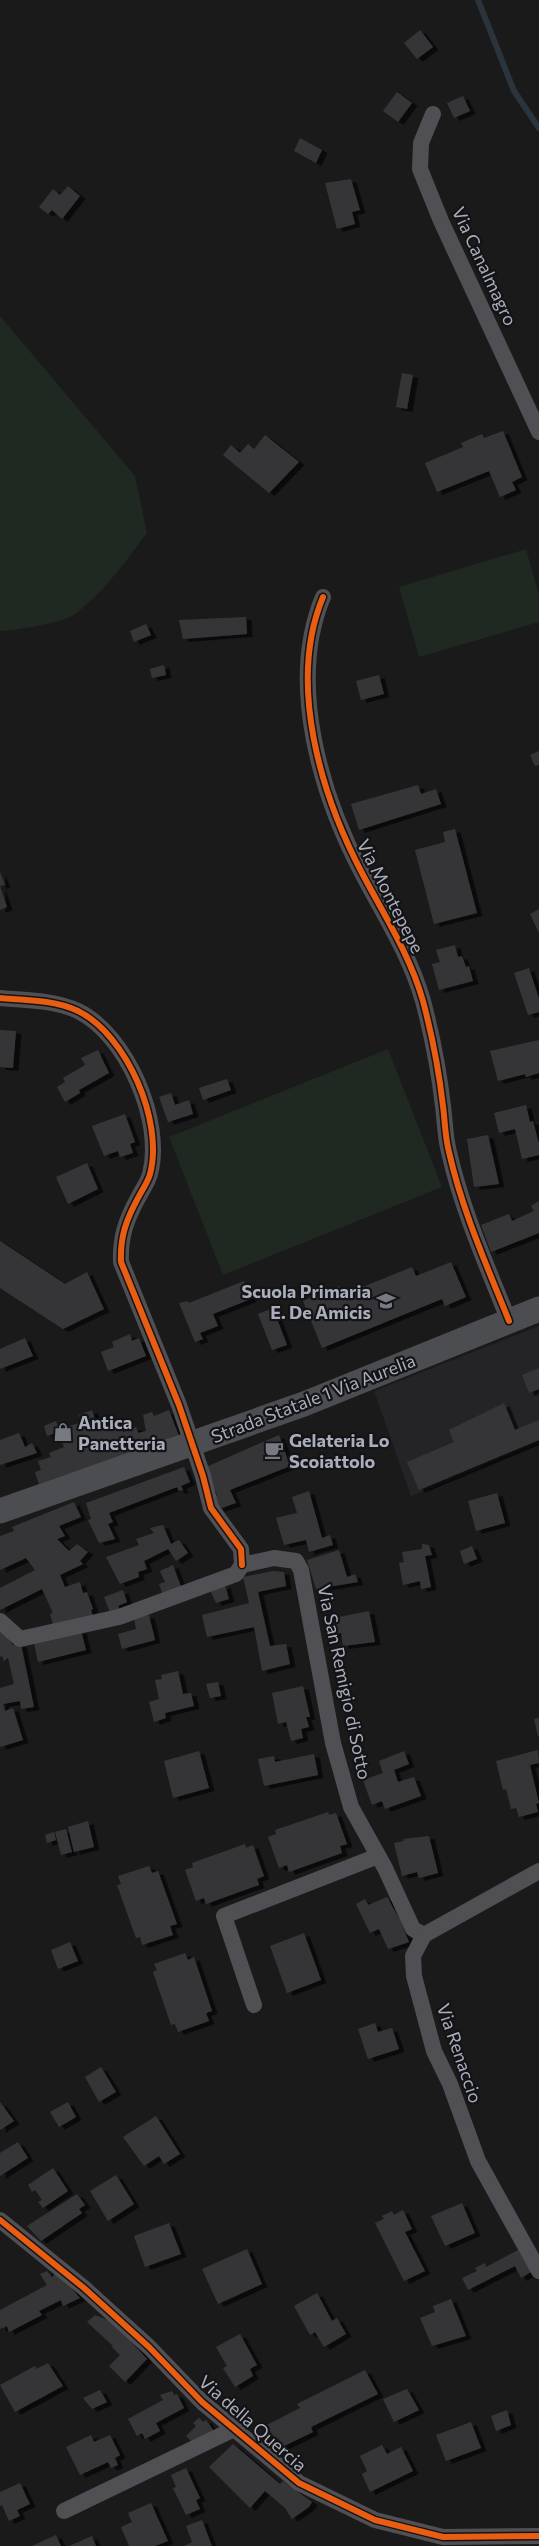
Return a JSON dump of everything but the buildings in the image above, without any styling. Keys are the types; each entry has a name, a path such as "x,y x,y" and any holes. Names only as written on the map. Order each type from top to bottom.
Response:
{"main road":[{"name":"Strada Statale 1 Via Aurelia","path":"0,1511 304,1404 539,1309"}],"street":[{"name":"Via Canalmagro","path":"433,114 421,143 420,169 539,432"},
{"name":"Via Montepepe","path":"323,597 314,622 307,658 312,715 326,791 334,814 362,873 394,929 423,1000 443,1104 448,1149 457,1185 509,1321"},
{"path":"0,998 64,1005 83,1013 99,1024 113,1039 138,1083 149,1115 154,1156 150,1177 125,1226 120,1242 121,1262 178,1401 211,1508 242,1549 242,1565 236,1574 119,1617 20,1639 0,1621"},
{"name":"Via San Remigio di Sotto","path":"242,1565 274,1558 296,1561 302,1570 334,1743 351,1807 378,1856 413,1929 424,1935"},
{"path":"254,2005 224,1916 378,1856"},
{"path":"424,1935 539,1871"},
{"name":"Via Renaccio","path":"424,1935 413,1956 414,1976 434,2051 450,2084 478,2160 539,2270"},
{"name":"Via della Quercia","path":"0,2220 149,2347 202,2402 299,2483 375,2520 443,2536 539,2536"},
{"path":"64,2511 234,2429"}],"shaded area":[{"path":"0,316 135,476 147,533 103,588 72,616 48,624 0,631"},
{"path":"526,549 539,595 539,622 419,657 399,587"},
{"path":"388,1049 442,1187 223,1275 169,1137"},
{"path":"539,1326 539,1442 411,1496 374,1391"}],"waterway":[{"path":"478,0 514,91 539,128"}],"cycle path":[{"path":"323,597 313,630 308,665 309,702 322,774 347,842 404,951 418,984 435,1053 447,1141 454,1174 476,1238 509,1321"},
{"path":"0,998 50,1003 78,1011 96,1023 112,1039 126,1059 138,1082 152,1130 153,1153 149,1177 130,1214 125,1229 121,1262 179,1405 203,1476 211,1508 241,1549 242,1565"},
{"path":"0,2220 84,2288 149,2347 202,2402 299,2483 375,2520 443,2537 539,2536"}],"place":[{"name":"Scuola Primaria E. De Amicis","path":"386,1301"},
{"name":"Antica Panetteria","path":"63,1432"},
{"name":"Gelateria Lo Scoiattolo","path":"274,1450"}]}
